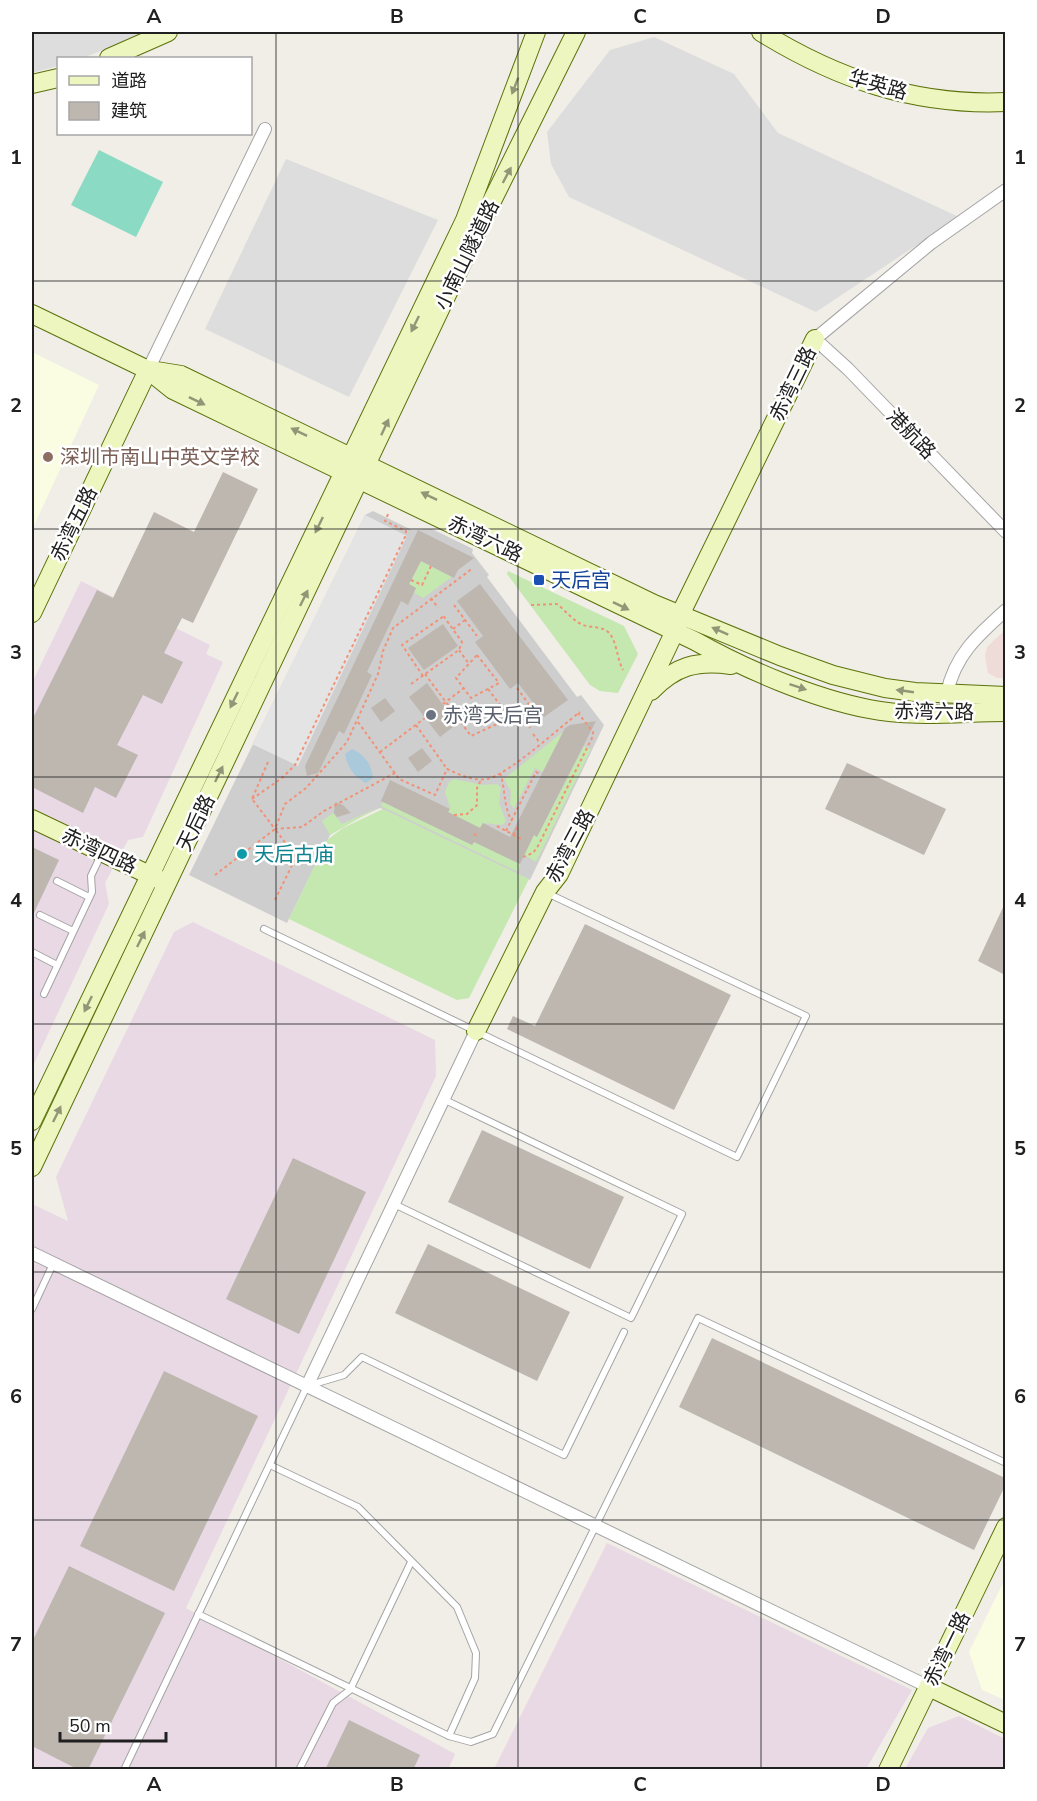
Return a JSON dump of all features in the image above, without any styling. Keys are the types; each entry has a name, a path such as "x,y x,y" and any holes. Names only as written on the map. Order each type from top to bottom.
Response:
{"street":[{"path":"111,57 168,32"},
{"name":"小南山隧道路","path":"356,469 465,220 536,32"},
{"name":"小南山隧道路","path":"356,469 576,32"},
{"name":"华英路","path":"761,32 839,74 887,89 932,100 973,104 1005,102"},
{"path":"32,84 57,78"},
{"path":"148,370 265,129"},
{"name":"赤湾三路","path":"545,892 550,868 815,339 931,243 1005,190"},
{"name":"赤湾六路","path":"32,314 148,370 181,375 356,469 673,624 742,667 868,709 932,714 1005,712"},
{"name":"港航路","path":"815,339 848,369 1005,532"},
{"name":"赤湾五路","path":"32,613 148,370"},
{"name":"天后路","path":"32,1121 150,875 356,469"},
{"name":"天后路","path":"32,1167 167,884 356,469"},
{"path":"947,693 958,659 968,645 1005,609"},
{"name":"赤湾六路","path":"673,624 833,675 885,688 1005,696"},
{"name":"赤湾三路","path":"545,892 559,874 641,701 673,624"},
{"path":"641,701 668,675 687,665 714,663 742,667"},
{"name":"赤湾四路","path":"32,819 167,884"},
{"path":"308,1386 476,1031 545,892"},
{"path":"32,1253 1005,1724"},
{"name":"赤湾一路","path":"888,1770 1005,1527"}],"lane":[{"path":"44,994 89,897 91,876 102,853"},
{"path":"57,882 89,897"},
{"path":"264,929 737,1157 806,1016 545,892"},
{"path":"40,915 73,931"},
{"path":"32,952 57,965"},
{"path":"394,1204 631,1318 682,1214 444,1099"},
{"path":"32,1309 54,1263"},
{"path":"198,1614 448,1736 471,1742 493,1734 698,1318 1005,1463"},
{"path":"123,1770 308,1386 344,1375 362,1357 564,1455 624,1332"},
{"path":"270,1465 358,1507 458,1607 476,1653 475,1678 448,1736"},
{"path":"299,1770 333,1703 350,1690 411,1562"}],"path":[{"path":"252,799 282,778 295,765 395,558 406,531 385,521"},
{"path":"411,580 422,585 431,566"},
{"path":"215,875 275,829 285,804 306,788 329,764 358,722 393,628 473,568"},
{"path":"431,598 438,608"},
{"path":"531,605 557,604 567,615 584,625 605,630 613,640 617,659 623,670"},
{"path":"454,605 477,636"},
{"path":"411,684 424,675 459,650 462,642 443,615 402,645 424,675 445,703 471,736 510,718 529,704"},
{"path":"453,629 465,620"},
{"path":"459,650 469,664"},
{"path":"477,654 498,683 471,698 456,678 469,664 477,654"},
{"path":"488,669 492,666"},
{"path":"445,703 464,688"},
{"path":"517,688 541,721"},
{"path":"488,689 510,718"},
{"path":"518,712 530,728"},
{"path":"416,725 447,769 481,780 500,773 579,713 593,732 593,736 538,846 532,853 523,857"},
{"path":"380,752 425,718"},
{"path":"358,722 399,779 435,795 447,769"},
{"path":"533,734 540,743"},
{"path":"252,799 268,762"},
{"path":"506,831 536,772 541,775"},
{"path":"275,829 302,827 324,811 395,773"},
{"path":"500,773 506,790 506,811 512,821"},
{"path":"454,815 467,814 477,805 477,788 481,780"},
{"path":"524,797 528,800"},
{"path":"252,799 296,857 275,900"},
{"path":"497,826 521,839"},
{"path":"513,835 518,827"}],"shaded area":[{"path":"32,32 148,32 86,57 57,57 57,66 32,73"},
{"path":"654,37 734,74 778,133 959,217 816,312 569,197 551,164 547,132 610,50"},
{"path":"286,159 438,220 349,397 205,329"},
{"name":"深圳市南山中英文学校","path":"32,352 99,385 32,530"},
{"name":"赤湾天后宫","path":"373,511 412,530 432,529 473,549 472,553 489,575 487,577 577,697 581,695 604,725 530,880 380,808 343,825 330,835 287,923 189,875 365,515"},
{"path":"365,515 407,536 298,766 252,744"},
{"path":"81,581 210,645 206,654 223,662 143,837 128,840 105,883 109,904 32,1068 32,683"},
{"path":"1005,630 1005,678 997,678 988,673 985,656 987,647"},
{"path":"193,922 435,1040 436,1076 186,1608 455,1754 448,1770 32,1770 32,1204 68,1221 56,1177 174,932"},
{"path":"607,1543 912,1690 866,1769 494,1769"},
{"path":"1005,1579 1005,1700 982,1690 969,1652"},
{"path":"959,1716 1005,1739 1005,1769 905,1769 928,1728"}],"green space":[{"path":"99,150 163,182 136,237 71,205"},
{"path":"421,561 452,577 423,598 414,593 416,588 409,585"},
{"path":"508,571 624,626 638,654 618,693 600,691 590,685 507,574"},
{"path":"564,731 543,772 535,768 514,808 510,804 511,791 504,779"},
{"path":"584,746 591,749 536,862 524,855 519,828 537,837"},
{"path":"454,779 483,785 497,784 501,788 499,803 506,821 502,825 483,823 480,828 448,812 450,807 445,792 449,782"},
{"path":"383,802 472,845 474,842 520,864 518,872 381,806"},
{"path":"379,807 330,835 322,821 333,813 342,824"},
{"path":"383,809 529,879 469,998 457,1000 289,919 327,840 343,828"}],"water":[{"path":"352,749 364,757 369,764 373,778 366,783 355,775 347,763 345,754"}],"building":[{"path":"223,472 258,489 193,623 182,618 164,653 183,662 162,704 143,695 117,745 138,755 116,798 95,787 83,813 32,787 32,720 97,590 113,598 154,512 194,532"},
{"path":"418,530 474,558 458,570 454,578 421,561 409,584 416,588 408,605 401,601 367,672 372,675 344,734 339,731 318,773 307,776 305,766"},
{"path":"480,584 568,700 544,717 518,683 510,689 475,642 483,636 457,601"},
{"path":"443,624 458,646 424,670 408,648"},
{"path":"427,683 457,724 440,737 409,697"},
{"path":"385,698 395,711 381,722 371,708"},
{"path":"596,721 537,837 534,835 520,864 474,842 472,845 381,801 390,780 450,809 448,812 480,828 483,823 510,837 565,728 570,725"},
{"path":"422,748 432,761 418,772 408,758"},
{"path":"847,763 946,809 924,855 825,809"},
{"path":"335,802 343,805 351,813 337,817 334,813"},
{"path":"32,847 59,860 32,917"},
{"path":"1005,903 1005,975 978,961"},
{"path":"585,924 731,995 674,1110 507,1029 513,1016 535,1026"},
{"path":"482,1130 624,1197 590,1269 448,1202"},
{"path":"293,1158 366,1192 299,1334 226,1299"},
{"path":"428,1244 570,1312 537,1381 395,1313"},
{"path":"712,1338 1005,1478 1005,1486 974,1550 679,1407"},
{"path":"164,1371 258,1416 174,1591 80,1546"},
{"path":"69,1566 165,1613 88,1770 79,1770 32,1746 32,1642"},
{"path":"349,1720 420,1755 413,1770 325,1770"}],"place":[{"name":"深圳市南山中英文学校","path":"48,457"},
{"name":"天后宫","path":"539,580"},
{"name":"赤湾天后宫","path":"431,715"},
{"name":"天后古庙","path":"242,854"}]}
